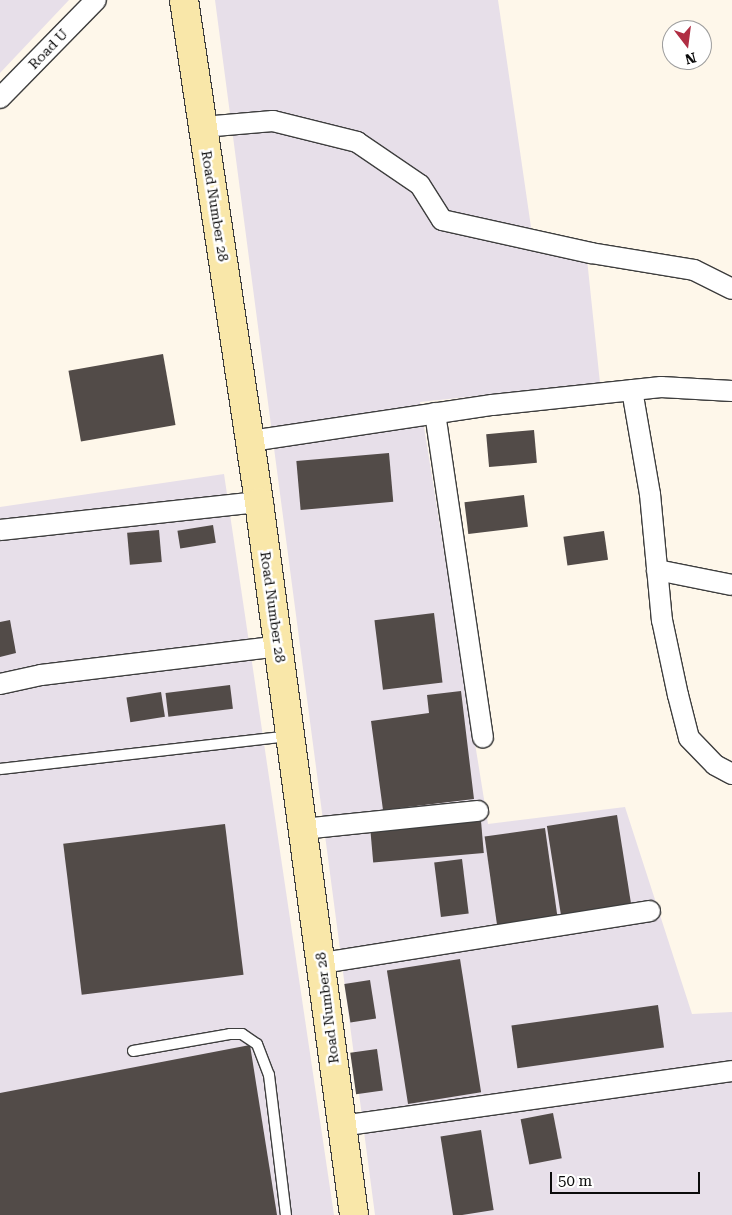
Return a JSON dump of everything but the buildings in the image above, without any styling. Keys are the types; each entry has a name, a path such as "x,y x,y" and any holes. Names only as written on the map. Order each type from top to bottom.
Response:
{"street":[{"name":"Road U","path":"0,98 96,0"},
{"name":"Road Number 28","path":"184,0 251,441 322,963 341,1126 354,1215"},
{"path":"203,127 273,122 357,142 420,185 442,220 591,253 694,270 732,289"},
{"path":"251,441 435,413 632,390 661,387 732,391"},
{"path":"632,390 650,494 662,620 689,738 715,765 732,774"},
{"path":"435,413 483,737"},
{"path":"0,530 259,502"},
{"path":"657,570 732,585"},
{"path":"0,684 41,675 279,646"},
{"path":"304,829 478,811"},
{"path":"322,963 650,911"},
{"path":"341,1126 732,1071"}],"lane":[{"path":"0,769 291,736"},
{"path":"133,1051 230,1034 242,1034 257,1044 269,1075 286,1215"}],"shaded area":[{"path":"0,0 69,0 0,73"},
{"path":"215,0 498,0 532,234 587,259 600,383 420,402 488,824 625,807 692,1014 732,1012 732,1215 375,1215"},
{"path":"224,474 334,1215 0,1215 0,507"}]}
